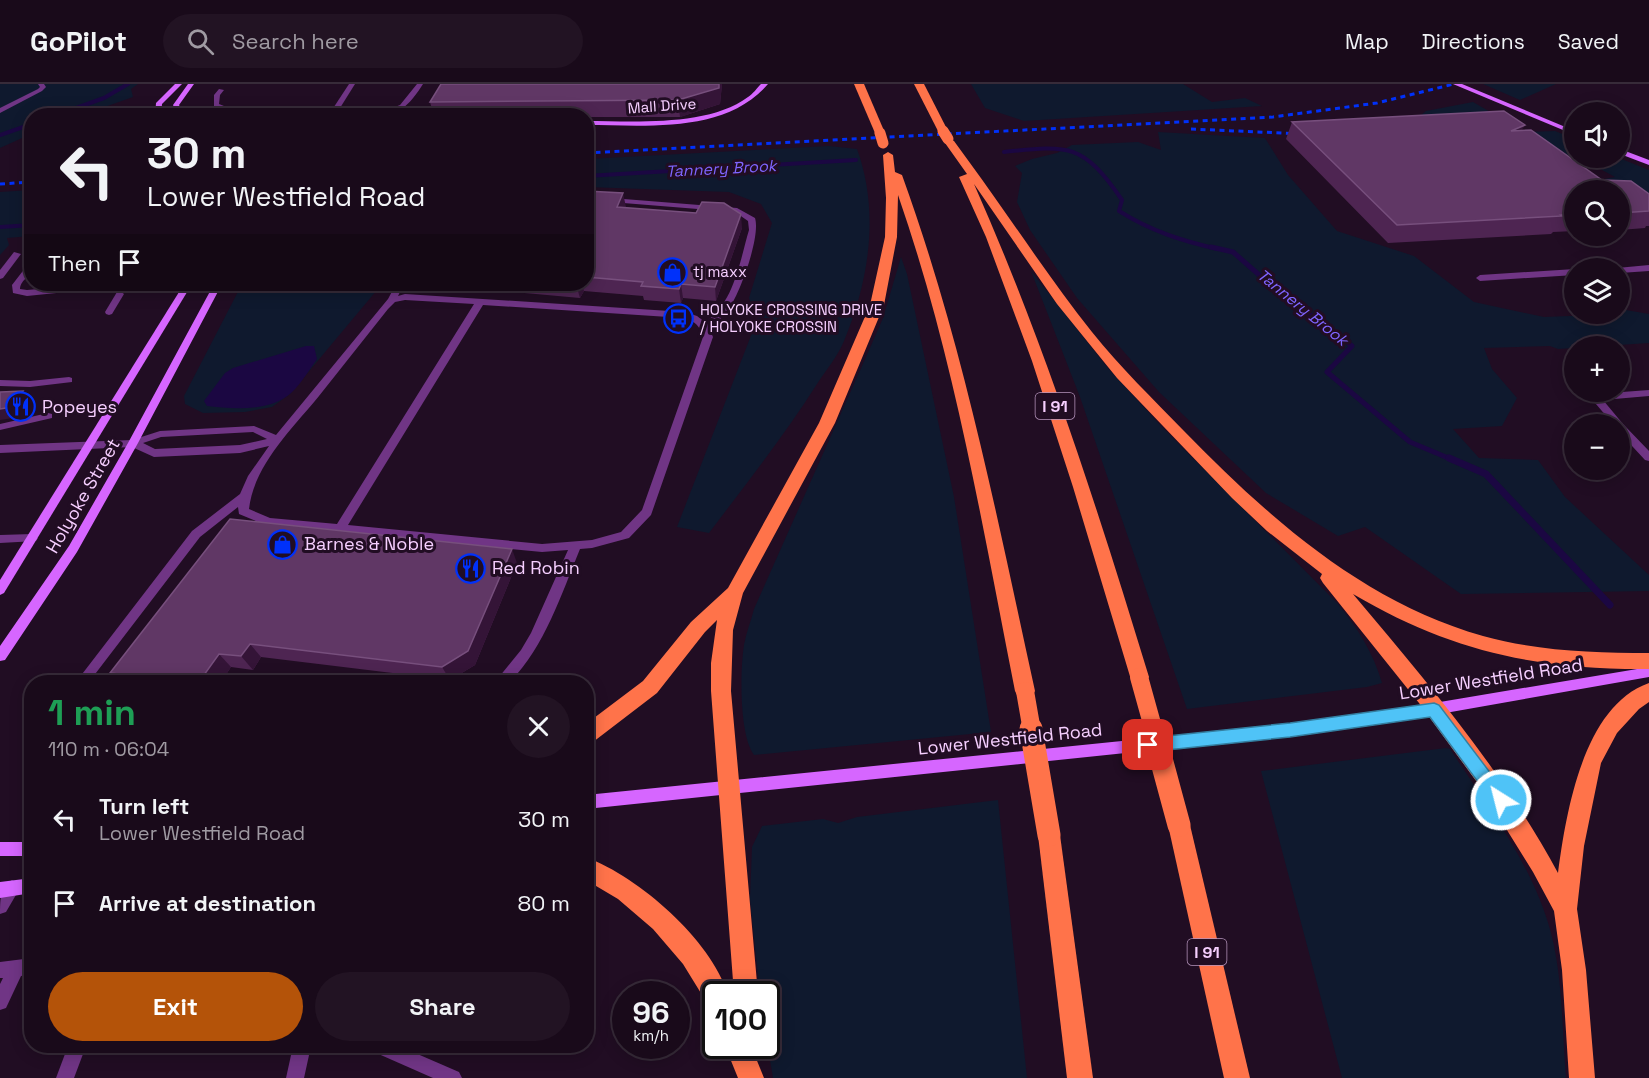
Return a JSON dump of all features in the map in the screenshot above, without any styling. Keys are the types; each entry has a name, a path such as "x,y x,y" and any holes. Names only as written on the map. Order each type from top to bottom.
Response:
{"highway":[{"path":"859,84 914,222 969,421 1025,691 1049,836 1080,1078"},
{"name":"I 91","path":"919,84 947,138 990,234 1041,365 1090,516 1139,676 1179,825 1237,1078"},
{"path":"947,138 1068,310 1104,354 1206,464 1305,553 1390,650 1525,836 1565,909"},
{"path":"745,981 721,663 724,630 734,593 827,423 872,321 885,274 891,237 892,198 884,144"},
{"path":"1305,553 1355,588 1414,618 1462,638 1542,656 1600,661 1649,661"},
{"path":"594,730 650,687 698,627 734,593"},
{"path":"1582,1078 1574,970 1565,909 1573,846 1591,762 1610,728 1632,703 1649,692"},
{"path":"594,873 632,894 662,920 693,956 708,981"},
{"path":"744,1059 753,1078"},
{"path":"752,1059 753,1078"}],"street":[{"path":"159,108 159,103 179,84"},
{"path":"178,108 176,105 190,84"},
{"name":"Mall Drive","path":"594,123 673,122 701,117 744,103 758,93 765,84"},
{"path":"1456,84 1564,128"},
{"path":"1630,155 1649,163"},
{"name":"Holyoke Street","path":"0,590 184,291"},
{"name":"Holyoke Street","path":"0,656 73,549 214,291"},
{"name":"Lower Westfield Road","path":"594,801 1257,733 1434,710 1649,672"},
{"path":"0,849 24,849"},
{"path":"6,889 24,886"}],"lane":[{"path":"0,111 40,90 43,87 41,84"},
{"path":"336,108 352,84"},
{"path":"400,108 408,103 420,84"},
{"path":"221,90 217,95 216,105 223,108"},
{"path":"594,199 737,210 752,220 753,230 726,308 714,322 705,326"},
{"path":"0,276 17,254"},
{"path":"1630,269 1649,268"},
{"path":"1480,278 1564,273"},
{"path":"24,275 16,285 16,291 47,291"},
{"path":"392,300 405,297 685,315 697,319 705,326 708,337 647,512 625,535 592,544 542,548 268,522 243,511 244,496 253,476 278,440 360,336 392,300 396,291"},
{"path":"109,312 120,294"},
{"path":"341,528 480,302"},
{"path":"0,383 68,383 29,390 0,388"},
{"path":"1609,414 1596,397 1649,393"},
{"path":"0,425 26,422 48,416"},
{"path":"0,449 133,443 160,434 254,429 278,440"},
{"path":"1630,437 1649,457"},
{"path":"133,443 154,453 240,449 278,440"},
{"path":"87,675 196,534 244,496"},
{"path":"0,538 32,538"},
{"path":"510,675 527,653 576,545"},
{"path":"0,906 6,889"},
{"path":"0,1002 16,968"},
{"path":"65,1078 74,1053"},
{"path":"295,1078 300,1053"},
{"path":"396,1053 453,1078"}],"shaded area":[{"path":"0,84 138,84 131,89 133,97 102,108 24,108 24,137 0,148"},
{"path":"971,84 1183,84 1212,102 1245,98 1262,106 1024,121 985,108"},
{"path":"1483,84 1556,84 1520,100"},
{"path":"1473,102 1525,132 1555,131 1564,135 1564,168 1580,168 1599,180 1593,180 1421,115 1426,111"},
{"path":"1158,132 1265,138 1288,175 1337,231 1414,256 1474,302 1544,317 1564,316 1564,324 1630,324 1630,311 1649,314 1649,343 1630,344 1630,336 1564,336 1564,349 1550,346 1484,348 1492,369 1517,398 1502,426 1453,429 1479,458 1538,460 1565,497 1649,575 1649,591 1461,594 1365,527 1338,536 1266,493 1159,392 1077,298 1030,230 1017,202 1022,173 1015,166 1032,159 1057,153 1072,145 1138,142 1161,150"},
{"path":"829,146 857,149 864,173 870,222 865,270 853,318 835,358 764,460 709,533 677,527 757,320 749,298 772,223 761,204 729,192 594,187 594,159"},
{"path":"1630,162 1649,170 1649,221 1630,201 1630,180 1599,180 1615,177 1598,168 1630,168"},
{"path":"24,190 24,237 7,238 9,245 0,255 0,192"},
{"path":"901,257 907,274 954,497 991,732 754,755 749,746 743,718 741,686 747,632 754,609 883,318"},
{"path":"1031,271 1107,367 1161,426 1338,604 1364,641 1382,683 1367,687 1187,709 1080,397"},
{"path":"238,291 376,291 290,394 272,407 245,412 203,413 185,404 184,396"},
{"path":"306,346 314,346 317,359 291,393 282,399 250,408 207,406 204,401 225,373 233,368"},
{"path":"1450,749 1508,837 1543,908 1558,968 1566,1078 1342,1078 1261,771"},
{"path":"998,800 1027,1078 773,1078 770,1059 780,1059 780,981 759,981 750,899 752,847 762,826 823,819 838,823 857,817"}],"building":[{"path":"441,84 719,84 719,88 678,100 430,102"},
{"path":"1504,111 1525,125 1511,131 1531,130 1564,153 1564,168 1585,168 1602,180 1564,180 1564,215 1561,215 1563,216 1397,225 1292,122"},
{"path":"1630,181 1649,194 1649,211 1630,212"},
{"path":"594,191 623,193 617,207 696,213 702,202 724,203 741,214 715,287 681,284 679,289 641,286 643,282 594,278"},
{"path":"23,391 12,407 0,409 0,392"},
{"path":"230,519 512,549 468,651 442,667 250,644 241,656 219,654 204,675 110,673"}],"waterway":[{"name":"Tannery Brook","path":"76,108 104,98 128,84"},
{"name":"Tannery Brook","path":"0,135 24,127"},
{"name":"Tannery Brook","path":"1004,152 1044,149 1073,152 1096,167 1108,181 1122,200 1119,211 1167,234 1218,249"},
{"name":"Tannery Brook","path":"594,176 856,160"},
{"name":"Tannery Brook","path":"0,227 24,226"},
{"name":"Tannery Brook","path":"1211,247 1233,252 1273,287 1352,346 1327,372 1410,442 1453,460"},
{"name":"Tannery Brook","path":"1449,458 1486,474 1610,605"}],"railway":[{"path":"594,153 1273,117 1377,103 1454,84"},
{"path":"1191,129 1304,134"},
{"path":"0,184 24,182"}],"place":[{"name":"tj maxx","path":"672,272"},
{"name":"HOLYOKE CROSSING DRIVE / HOLYOKE CROSSIN","path":"679,319"},
{"name":"Popeyes","path":"21,407"},
{"name":"Barnes & Noble","path":"283,544"},
{"name":"Red Robin","path":"471,568"}],"route":[{"path":"1148,745 1290,730 1434,710 1501,800"}]}
